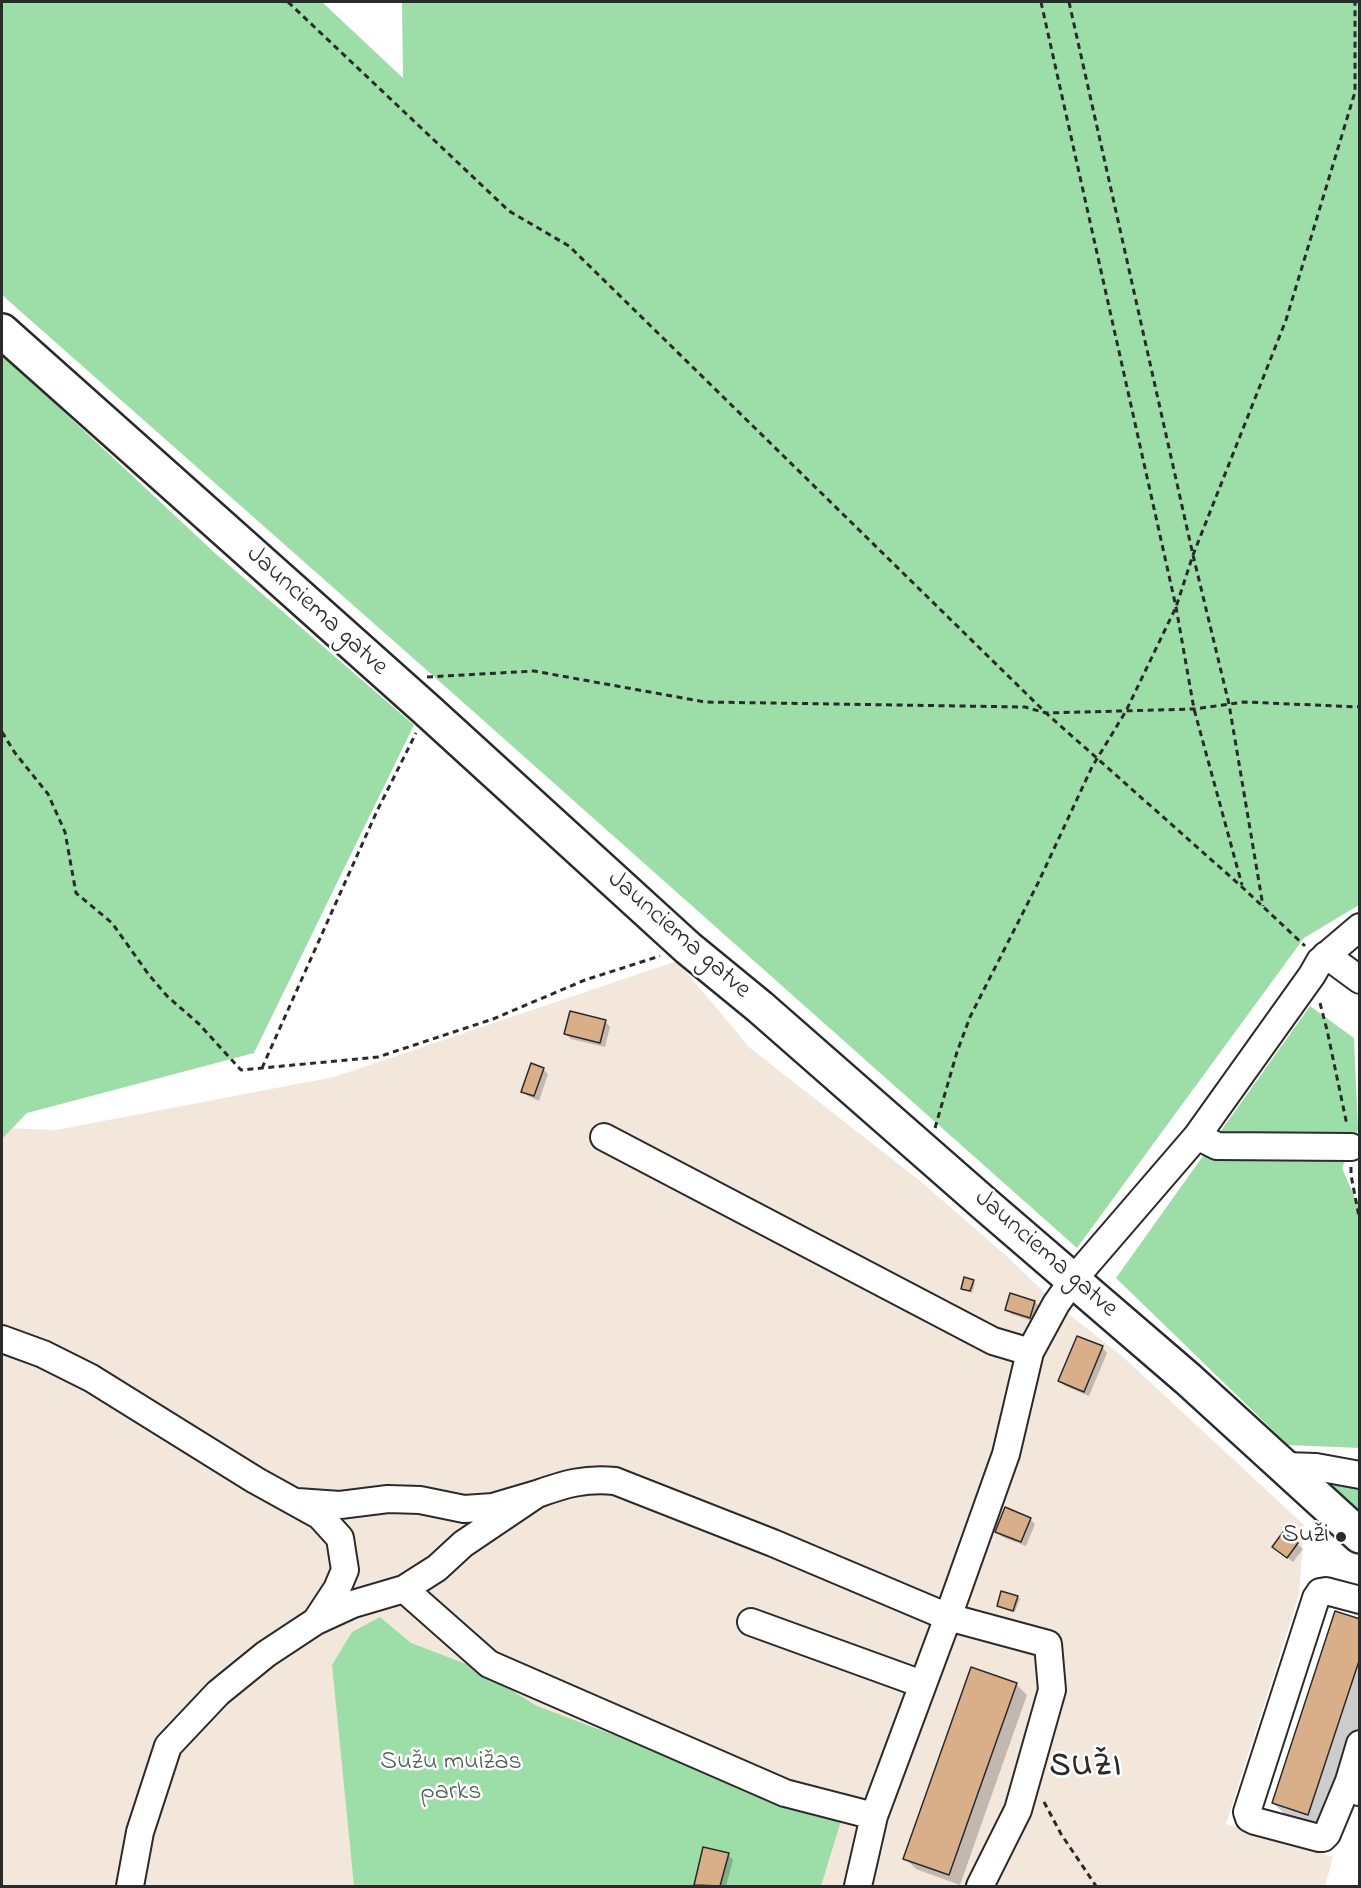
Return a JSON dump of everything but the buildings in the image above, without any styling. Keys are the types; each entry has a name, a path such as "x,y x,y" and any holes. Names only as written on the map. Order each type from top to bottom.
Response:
{"main road":[{"name":"Jaunciema gatve","path":"2,331 428,710 688,948 760,1007 1188,1378 1359,1536"}],"street":[{"path":"858,1887 874,1816 1006,1454 1030,1352 1056,1304 1073,1280 1197,1136 1319,964 1359,927"},
{"path":"1319,964 1359,980"},
{"path":"1197,1136 1217,1146 1351,1147"},
{"path":"604,1137 993,1341 1030,1352"},
{"path":"2,1339 43,1354 91,1378 255,1480 320,1516 340,1538 345,1570 337,1589 316,1622"},
{"path":"1284,1466 1316,1467 1359,1474"},
{"path":"297,1502 340,1505 388,1499 420,1500 464,1509 493,1507 568,1483 594,1479 615,1480 773,1543 948,1617 1048,1644 1052,1690 1018,1810 980,1887"},
{"path":"130,1887 140,1833 168,1746 218,1693 267,1654 316,1622 352,1605 404,1589 436,1568 463,1544 537,1494"},
{"path":"404,1589 489,1664 785,1793 874,1816"},
{"path":"1359,1600 1326,1590 1320,1592 1316,1598 1247,1812 1249,1818 1323,1838 1354,1787 1359,1744"},
{"path":"751,1622 922,1684"}],"path":[{"path":"288,2 509,211 569,246 1046,713 1263,906 1319,964 1328,1030 1351,1147 1351,1175 1359,1222"},
{"path":"1041,2 1176,608 1194,709 1242,887"},
{"path":"1069,2 1193,555 1229,704 1263,906"},
{"path":"924,1151 936,1126 957,1052 970,1017 1038,883 1092,767 1126,711 1176,608 1193,555 1286,320 1355,92 1355,2"},
{"path":"1355,92 1359,89"},
{"path":"393,679 534,671 705,702 1025,707 1046,713 1194,709 1244,702 1359,707"},
{"path":"262,1068 376,811 428,710"},
{"path":"2,732 15,753 48,794 65,832 76,893 112,923 167,996 199,1024 241,1070 378,1057 493,1019 585,980 688,948"},
{"path":"1028,1774 1061,1834 1096,1887"}],"shaded area":[{"path":"677,961 750,1048 919,1180 1009,1258 1056,1304 1122,1356 1304,1525 1299,1595 1226,1824 1333,1857 1325,1886 2,1886 2,1109 6,1128 56,1130 334,1077"}],"green space":[{"path":"2,2 322,2 403,78 402,2 1359,2 1359,905 1304,938 1077,1248 2,295"},
{"path":"2,354 216,554 414,725 254,1053 27,1113 2,1139"},
{"path":"1310,1006 1354,1038 1358,1129 1342,1168 1359,1207 1359,1448 1288,1445 1116,1278"},
{"path":"1335,1484 1359,1486 1359,1517 1333,1494"},
{"name":"Sužu muižas parks","path":"380,1617 411,1643 474,1667 537,1706 841,1821 821,1886 354,1886 332,1665 352,1632"}],"place":[{"name":"Suži","path":"1341,1537"}],"district":[{"name":"SUŽI","path":"1086,1769"}]}
